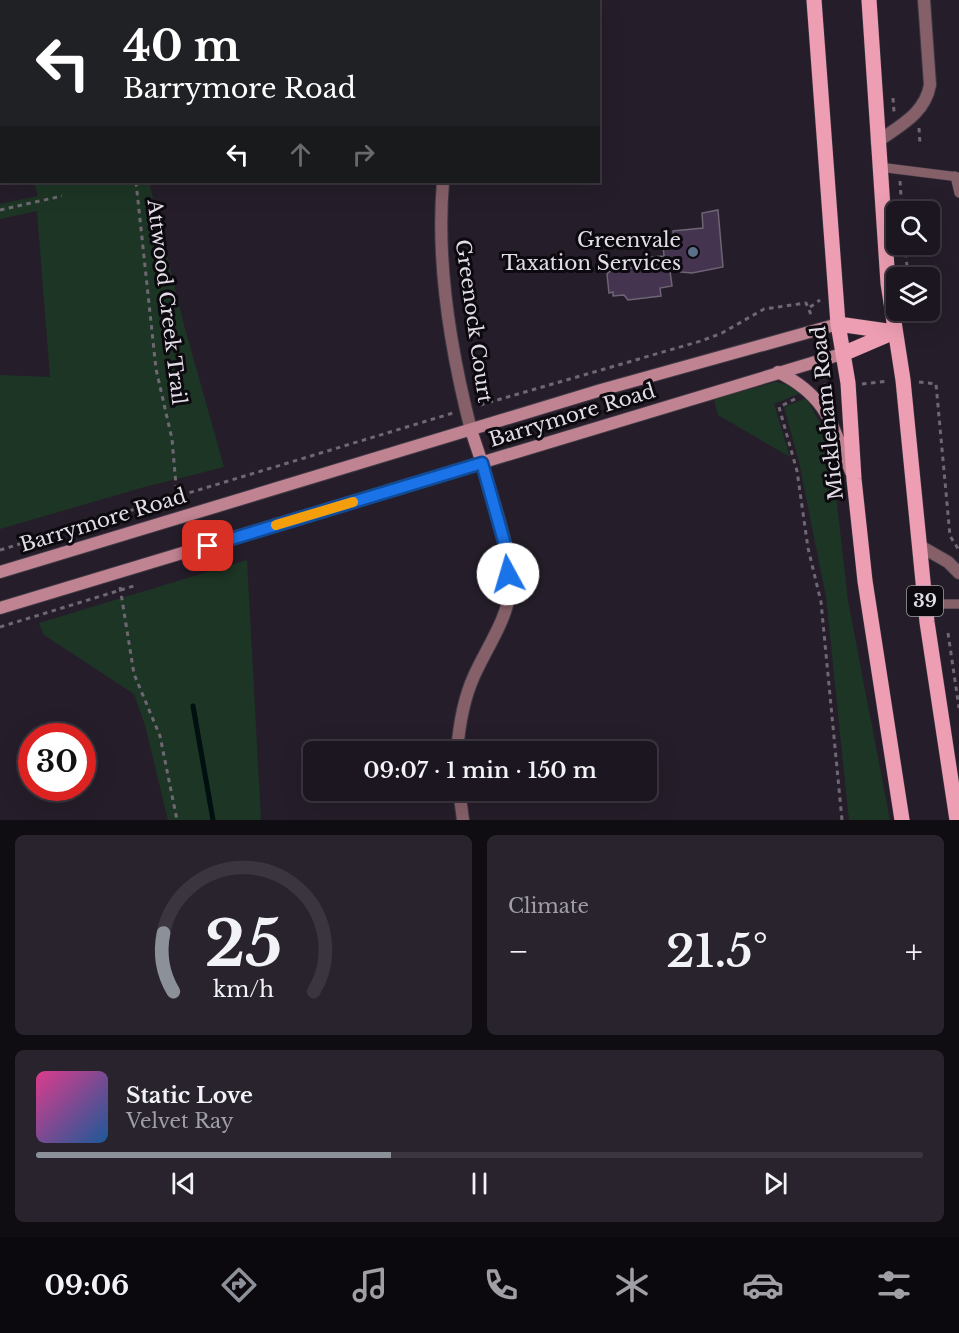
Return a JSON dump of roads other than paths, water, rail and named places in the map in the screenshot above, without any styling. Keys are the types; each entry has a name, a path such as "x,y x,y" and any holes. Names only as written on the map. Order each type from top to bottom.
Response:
{"main road":[{"name":"Mickleham Road","path":"814,0 838,324 845,353 854,479 871,632 902,820"},
{"name":"39","path":"869,0 888,283 903,380 926,604 957,820"},
{"path":"838,324 894,332"},
{"path":"845,353 894,332"}],"street":[{"path":"877,142 922,108 928,98 930,85 924,0"},
{"name":"Greenock Court","path":"443,183 441,240 445,287 471,429"},
{"name":"Barrymore Road","path":"0,572 471,429 838,324"},
{"name":"Barrymore Road","path":"0,608 845,353"},
{"path":"778,372 811,391 831,424 854,479"},
{"path":"458,741 459,721 473,678 491,642 509,596 507,552 471,429"},
{"path":"920,546 948,562 959,573"},
{"path":"461,801 464,820"}],"lane":[{"path":"879,167 957,177 959,193"},
{"path":"926,604 959,604"}],"waterway":[{"path":"193,706 213,820"}],"place":[{"name":"Greenvale Taxation Services","path":"693,252"}]}
